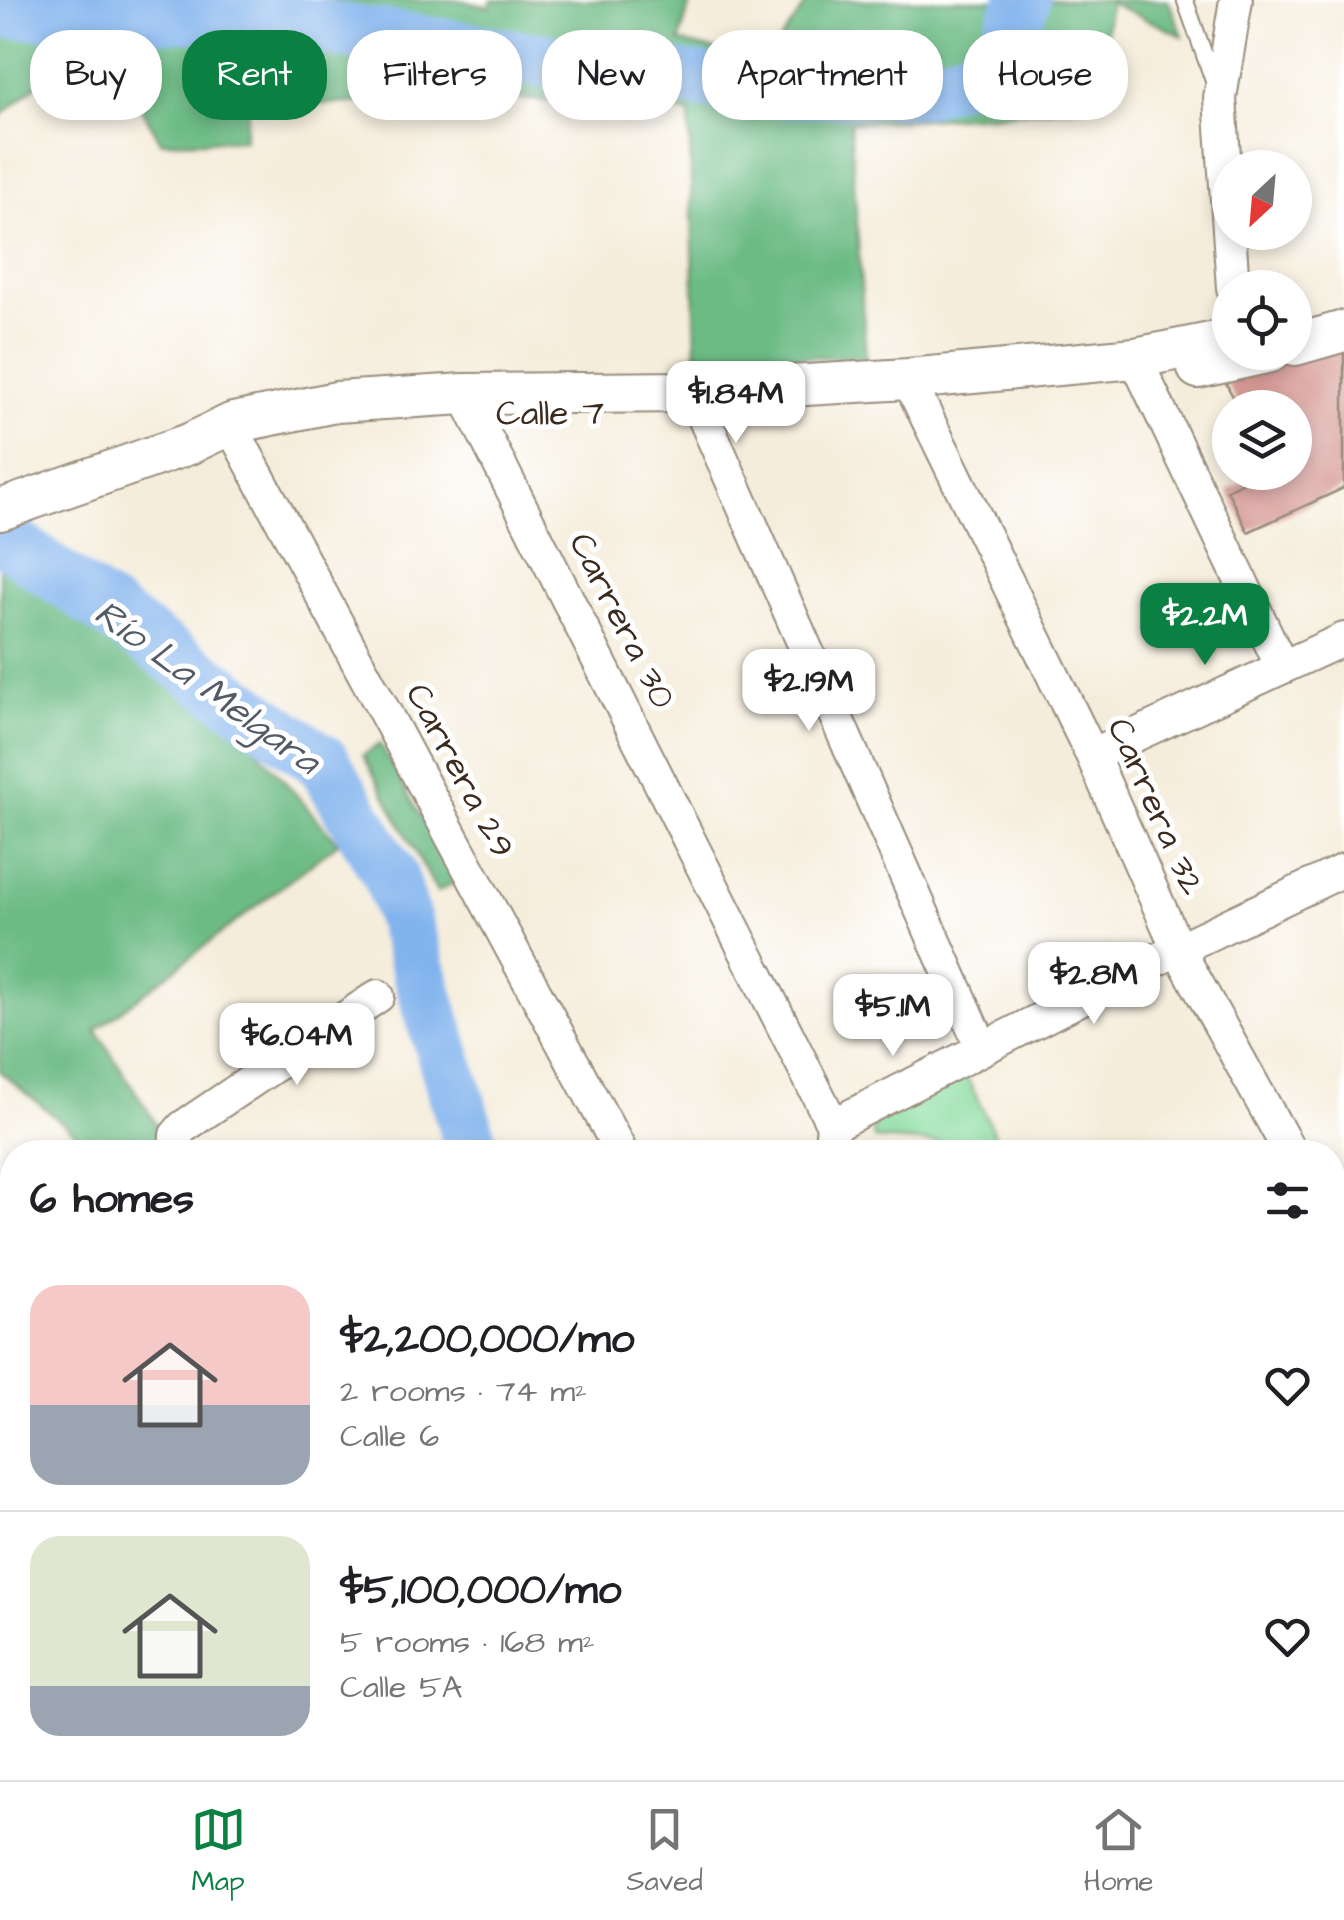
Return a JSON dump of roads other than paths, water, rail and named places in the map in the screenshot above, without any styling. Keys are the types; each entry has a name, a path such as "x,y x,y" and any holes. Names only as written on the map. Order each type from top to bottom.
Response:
{"street":[{"path":"1232,270 1220,98 1236,0"},
{"path":"1312,320 1343,317"},
{"path":"1312,335 1343,317"},
{"name":"Calle 7","path":"1140,368 1212,345"},
{"name":"Calle 7","path":"18,503 189,444 336,402 695,402 914,390 1212,359"},
{"path":"1140,368 1282,667"},
{"name":"Carrera 32","path":"914,390 1092,755 1178,949 1283,1140"},
{"path":"695,402 982,1048"},
{"name":"Carrera 30","path":"469,403 832,1139"},
{"name":"Carrera 29","path":"236,432 615,1140"},
{"path":"1092,755 1344,639"},
{"path":"832,1139 982,1048 1344,870"},
{"path":"177,1140 184,1127 378,996"}],"lane":[{"path":"1185,0 1220,98"}],"waterway":[{"name":"Río La Melgara","path":"0,11 249,17 774,90 924,90 998,65 1023,0"},
{"name":"Río La Melgara","path":"0,535 323,762 391,877 469,1140"}]}
